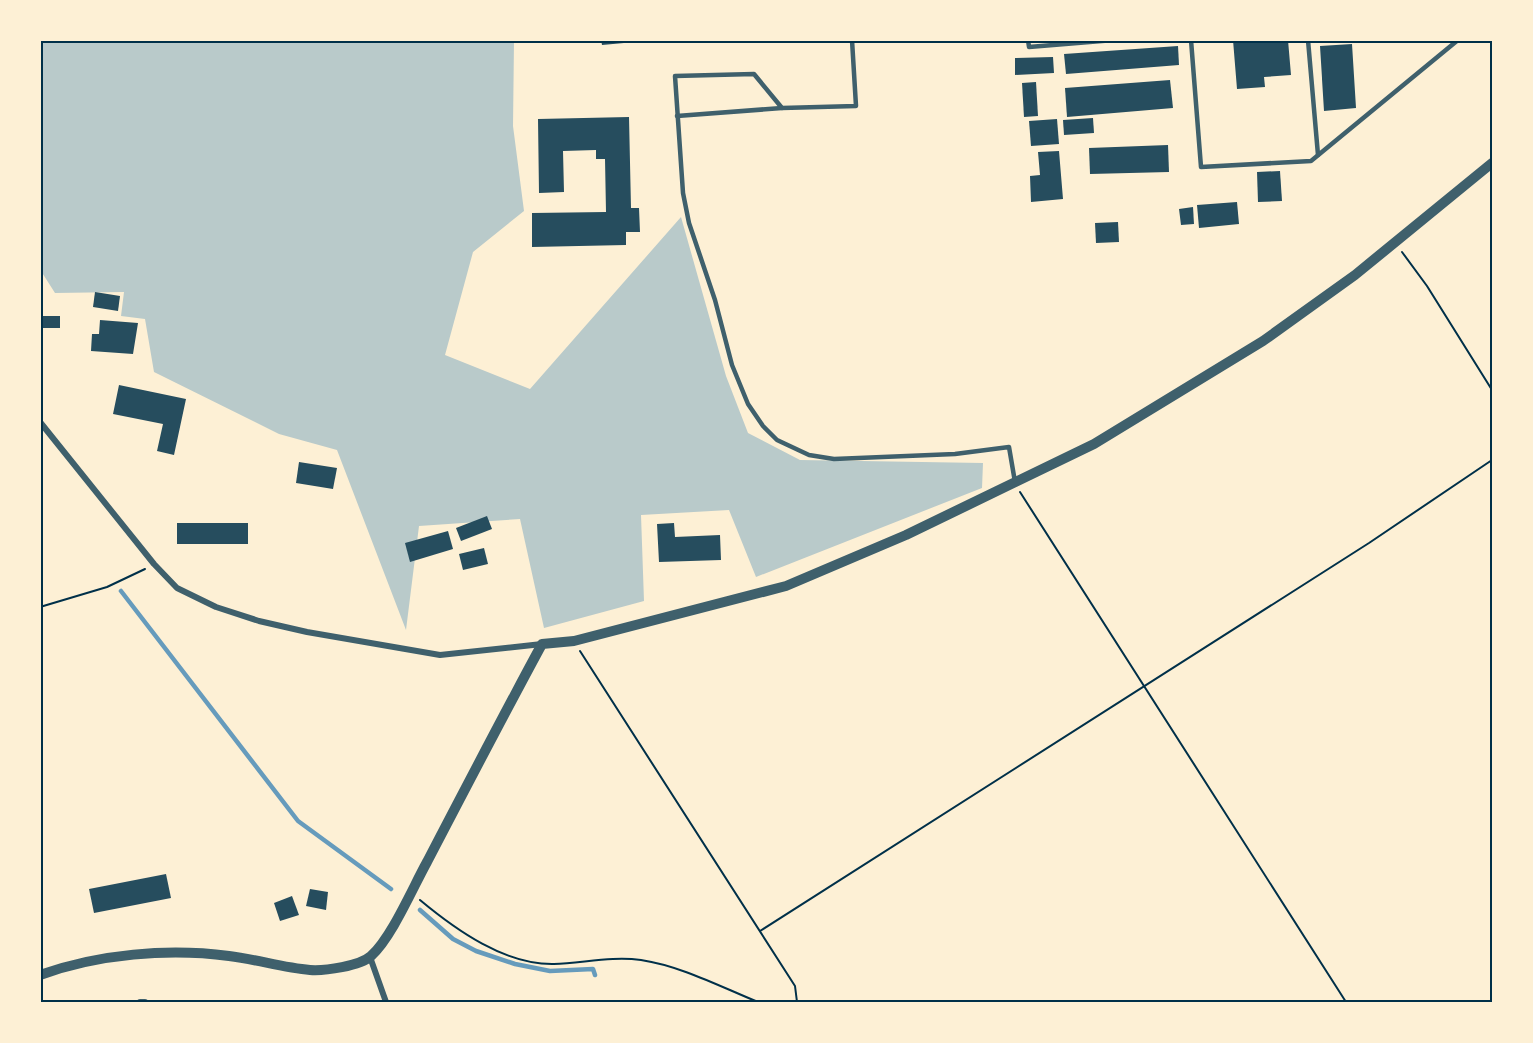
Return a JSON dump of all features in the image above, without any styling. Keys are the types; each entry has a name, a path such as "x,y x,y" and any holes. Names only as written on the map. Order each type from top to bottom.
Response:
{"street":[{"path":"40,422 154,564 177,588 216,607 307,632 440,656 574,641 786,586 1016,484 1094,444 1263,341 1395,243 1492,163"},
{"path":"40,975 66,966 113,957 170,953 228,956 310,970 334,969 370,957 383,942 410,893 542,644"},
{"path":"370,957 386,1002"},
{"path":"140,1002 146,1002"}],"lane":[{"path":"677,116 782,108 856,106 852,40"},
{"path":"1028,40 1029,47 1114,40"},
{"path":"1191,40 1202,167 1311,160 1458,40"},
{"path":"1308,40 1318,155"},
{"path":"782,108 754,74 675,76 683,193 688,223 715,300 732,365 748,404 763,426 777,440 809,455 834,459 955,454 1009,447 1016,484"}],"path":[{"path":"1395,243 1427,286 1492,390"},
{"path":"760,931 1369,543 1492,460"},
{"path":"1016,484 1143,687 1346,1002"},
{"path":"40,607 107,587 154,564"},
{"path":"574,641 795,986 797,1002"},
{"path":"410,893 454,928 500,952 552,964 606,959 651,962 758,1002"}],"shaded area":[{"path":"40,41 514,41 513,126 524,211 473,252 445,355 530,389 681,217 726,376 748,433 800,460 983,463 982,488 756,577 729,510 641,515 644,601 544,628 520,519 419,526 406,630 337,450 279,434 154,372 145,319 121,316 124,292 55,293 41,271"}],"building":[{"path":"601,40 635,40 635,42 602,45"},
{"path":"1233,40 1288,40 1291,75 1264,77 1265,87 1237,89"},
{"path":"1352,44 1356,108 1324,111 1320,46"},
{"path":"1178,46 1179,65 1066,74 1064,54"},
{"path":"1053,57 1054,73 1015,75 1015,58"},
{"path":"1170,80 1173,108 1067,117 1065,88"},
{"path":"1036,82 1038,116 1024,117 1022,83"},
{"path":"629,117 631,208 639,208 640,232 626,232 626,245 532,247 532,213 606,212 605,159 596,159 596,150 563,151 564,192 539,193 538,119"},
{"path":"1093,118 1094,133 1064,135 1063,120"},
{"path":"1057,119 1059,144 1031,146 1029,121"},
{"path":"1168,145 1169,172 1090,174 1089,148"},
{"path":"1059,151 1063,199 1031,202 1030,176 1040,175 1038,152"},
{"path":"1280,171 1282,201 1258,202 1257,172"},
{"path":"1237,202 1239,224 1199,228 1197,205"},
{"path":"1193,207 1194,224 1181,225 1179,209"},
{"path":"1118,222 1119,242 1096,243 1095,223"},
{"path":"95,292 120,296 118,311 93,307"},
{"path":"40,316 60,316 60,328 40,328"},
{"path":"100,320 138,323 133,354 91,351 92,334 99,334"},
{"path":"119,385 186,399 174,455 157,451 163,424 113,414"},
{"path":"299,462 337,468 333,489 296,483"},
{"path":"487,516 492,529 461,541 456,528"},
{"path":"177,523 248,523 248,544 177,544"},
{"path":"674,523 675,537 720,535 721,560 659,562 657,524"},
{"path":"448,531 453,549 410,562 405,543"},
{"path":"484,548 488,564 463,570 459,554"},
{"path":"166,874 171,898 94,913 89,889"},
{"path":"310,889 328,892 326,910 306,906"},
{"path":"292,896 299,915 280,921 274,903"}],"waterway":[{"path":"121,591 298,821 391,889"},
{"path":"420,910 453,939 476,951 515,964 550,971 593,969 595,975"}]}
